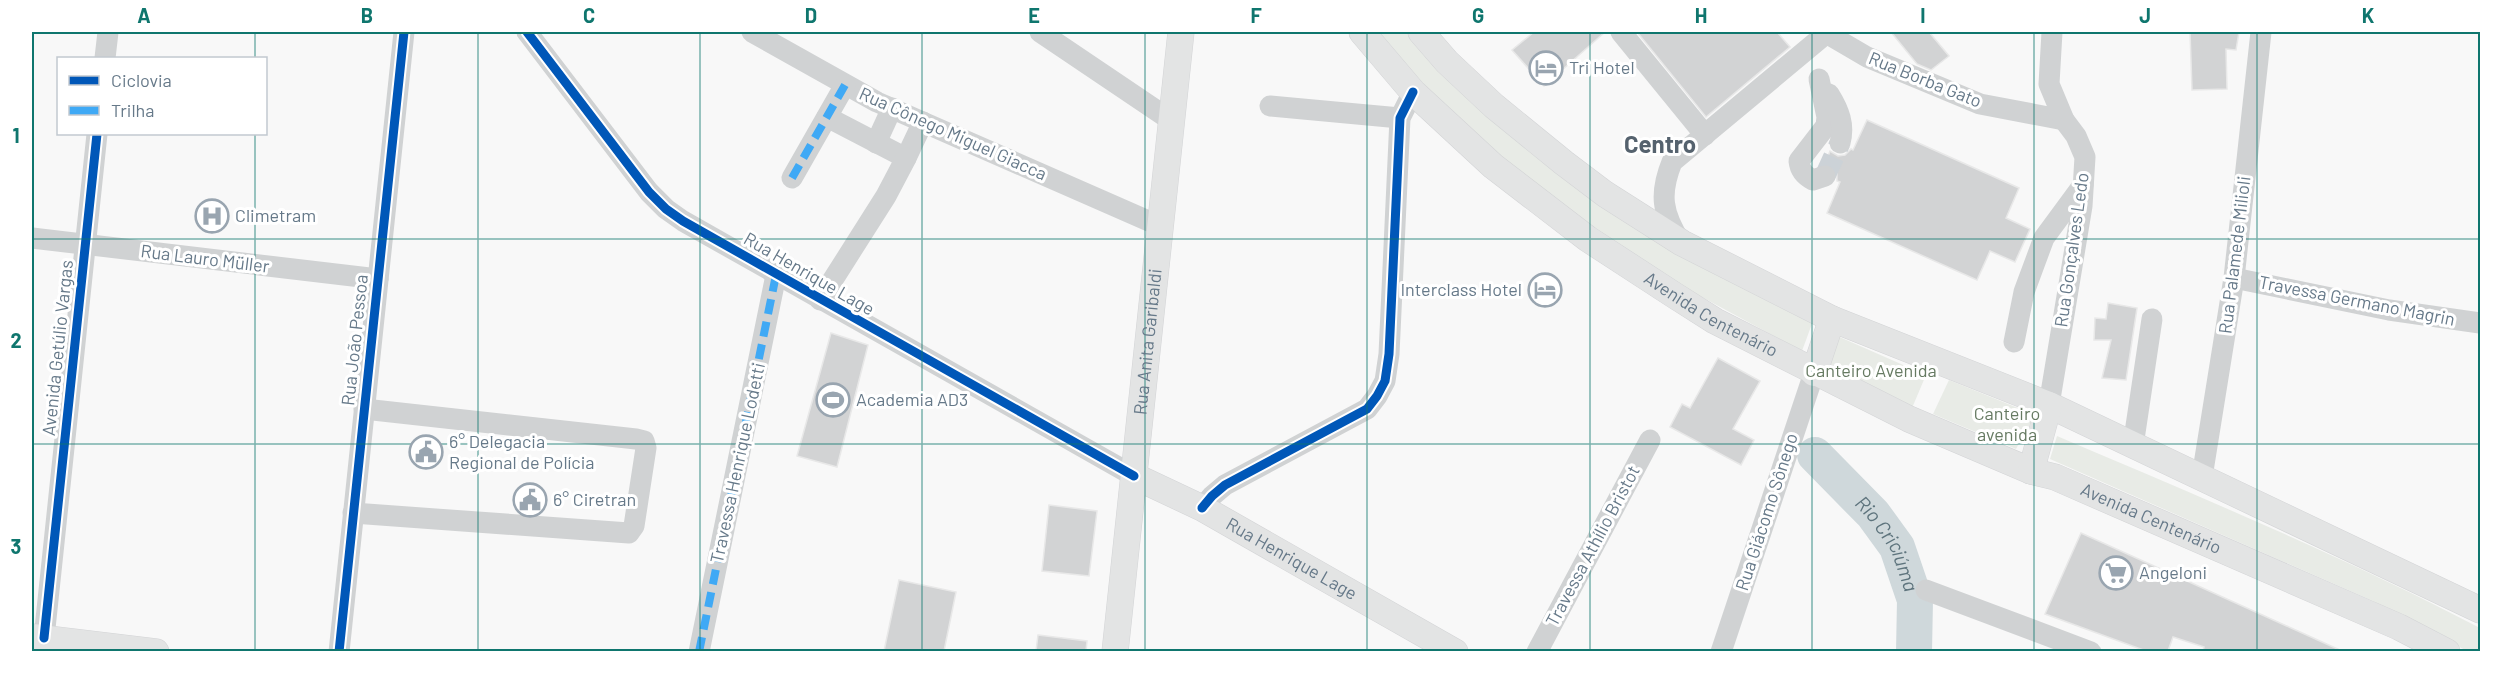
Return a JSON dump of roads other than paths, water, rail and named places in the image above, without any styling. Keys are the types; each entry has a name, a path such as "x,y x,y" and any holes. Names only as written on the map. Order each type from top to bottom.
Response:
{"main road":[{"name":"Rua Anita Garibaldi","path":"1115,651 1181,32"},
{"name":"Avenida Centenário","path":"1362,32 1413,92 1493,166 1588,239 1715,321 1909,419 2031,471 2066,481 2388,622 2447,651"},
{"path":"1421,32 1470,83 1538,142 1605,194 1682,243 1832,319 2049,405 2481,610"},
{"path":"1814,373 1832,319"},
{"path":"2031,471 2049,405"},
{"name":"Rua Henrique Lage","path":"1134,476 1203,508 1455,651"},
{"path":"39,642 156,651"}],"street":[{"path":"105,57 108,32"},
{"name":"Rua João Pessoa","path":"339,651 404,32"},
{"name":"Rua Henrique Lage","path":"527,32 649,192 666,209 776,275 1134,476"},
{"name":"Rua Cônego Miguel Giacca","path":"752,32 845,85 892,108 1160,226"},
{"path":"1040,32 1172,121"},
{"path":"1622,32 1705,135"},
{"path":"1682,243 1670,224 1664,201 1664,183 1672,162 1827,32"},
{"name":"Rua Borba Gato","path":"1827,32 1867,57 1980,104 2064,120"},
{"name":"Rua Gonçalves Ledo","path":"2049,405 2084,184 2085,157 2076,136 2064,120 2049,84 2052,32"},
{"name":"Rua Palamede Milioli","path":"2202,477 2234,278 2261,32"},
{"path":"1805,52 1837,106 1842,124 1840,143"},
{"path":"1819,79 1827,117 1826,126 1799,161 1805,176 1814,180 1825,176"},
{"path":"792,178 845,85"},
{"path":"1203,508 1212,495 1225,485 1367,409 1385,381 1389,354 1400,118 1413,92"},
{"path":"1270,106 1400,118"},
{"path":"876,143 892,108"},
{"path":"827,117 906,158"},
{"path":"820,300 886,196 923,122"},
{"name":"Avenida Getúlio Vargas","path":"39,642 97,135"},
{"path":"2014,342 2024,292 2044,238 2084,184"},
{"name":"Rua Lauro Müller","path":"32,238 378,279"},
{"name":"Travessa Henrique Lodetti","path":"699,651 776,275"},
{"name":"Travessa Germano Magrin","path":"2234,278 2389,310 2481,322"},
{"path":"2133,446 2152,319"},
{"name":"Rua Giácomo Sônego","path":"1721,651 1814,373"},
{"path":"353,513 629,533 634,525 646,448 644,441 636,439 364,409"},
{"name":"Travessa Athílio Bristot","path":"1537,651 1650,440"},
{"path":"1926,590 2091,651"}],"waterway":[{"name":"Rio Criciúma","path":"1815,455 1873,514 1897,547 1915,600 1914,652"}],"tunnel":[{"path":"1825,176 1840,143"}],"place":[{"name":"Tri Hotel","path":"1546,68"},
{"name":"Climetram","path":"212,216"},
{"name":"Interclass Hotel","path":"1545,290"},
{"name":"Academia AD3","path":"833,400"},
{"name":"6° Delegacia Regional de Polícia","path":"426,452"},
{"name":"6° Ciretran","path":"530,500"},
{"name":"Angeloni","path":"2116,573"}],"district":[{"name":"Centro","path":"1660,145"}],"park label":[{"name":"Canteiro Avenida","path":"1871,371"},
{"name":"Canteiro avenida","path":"2007,424"}]}
